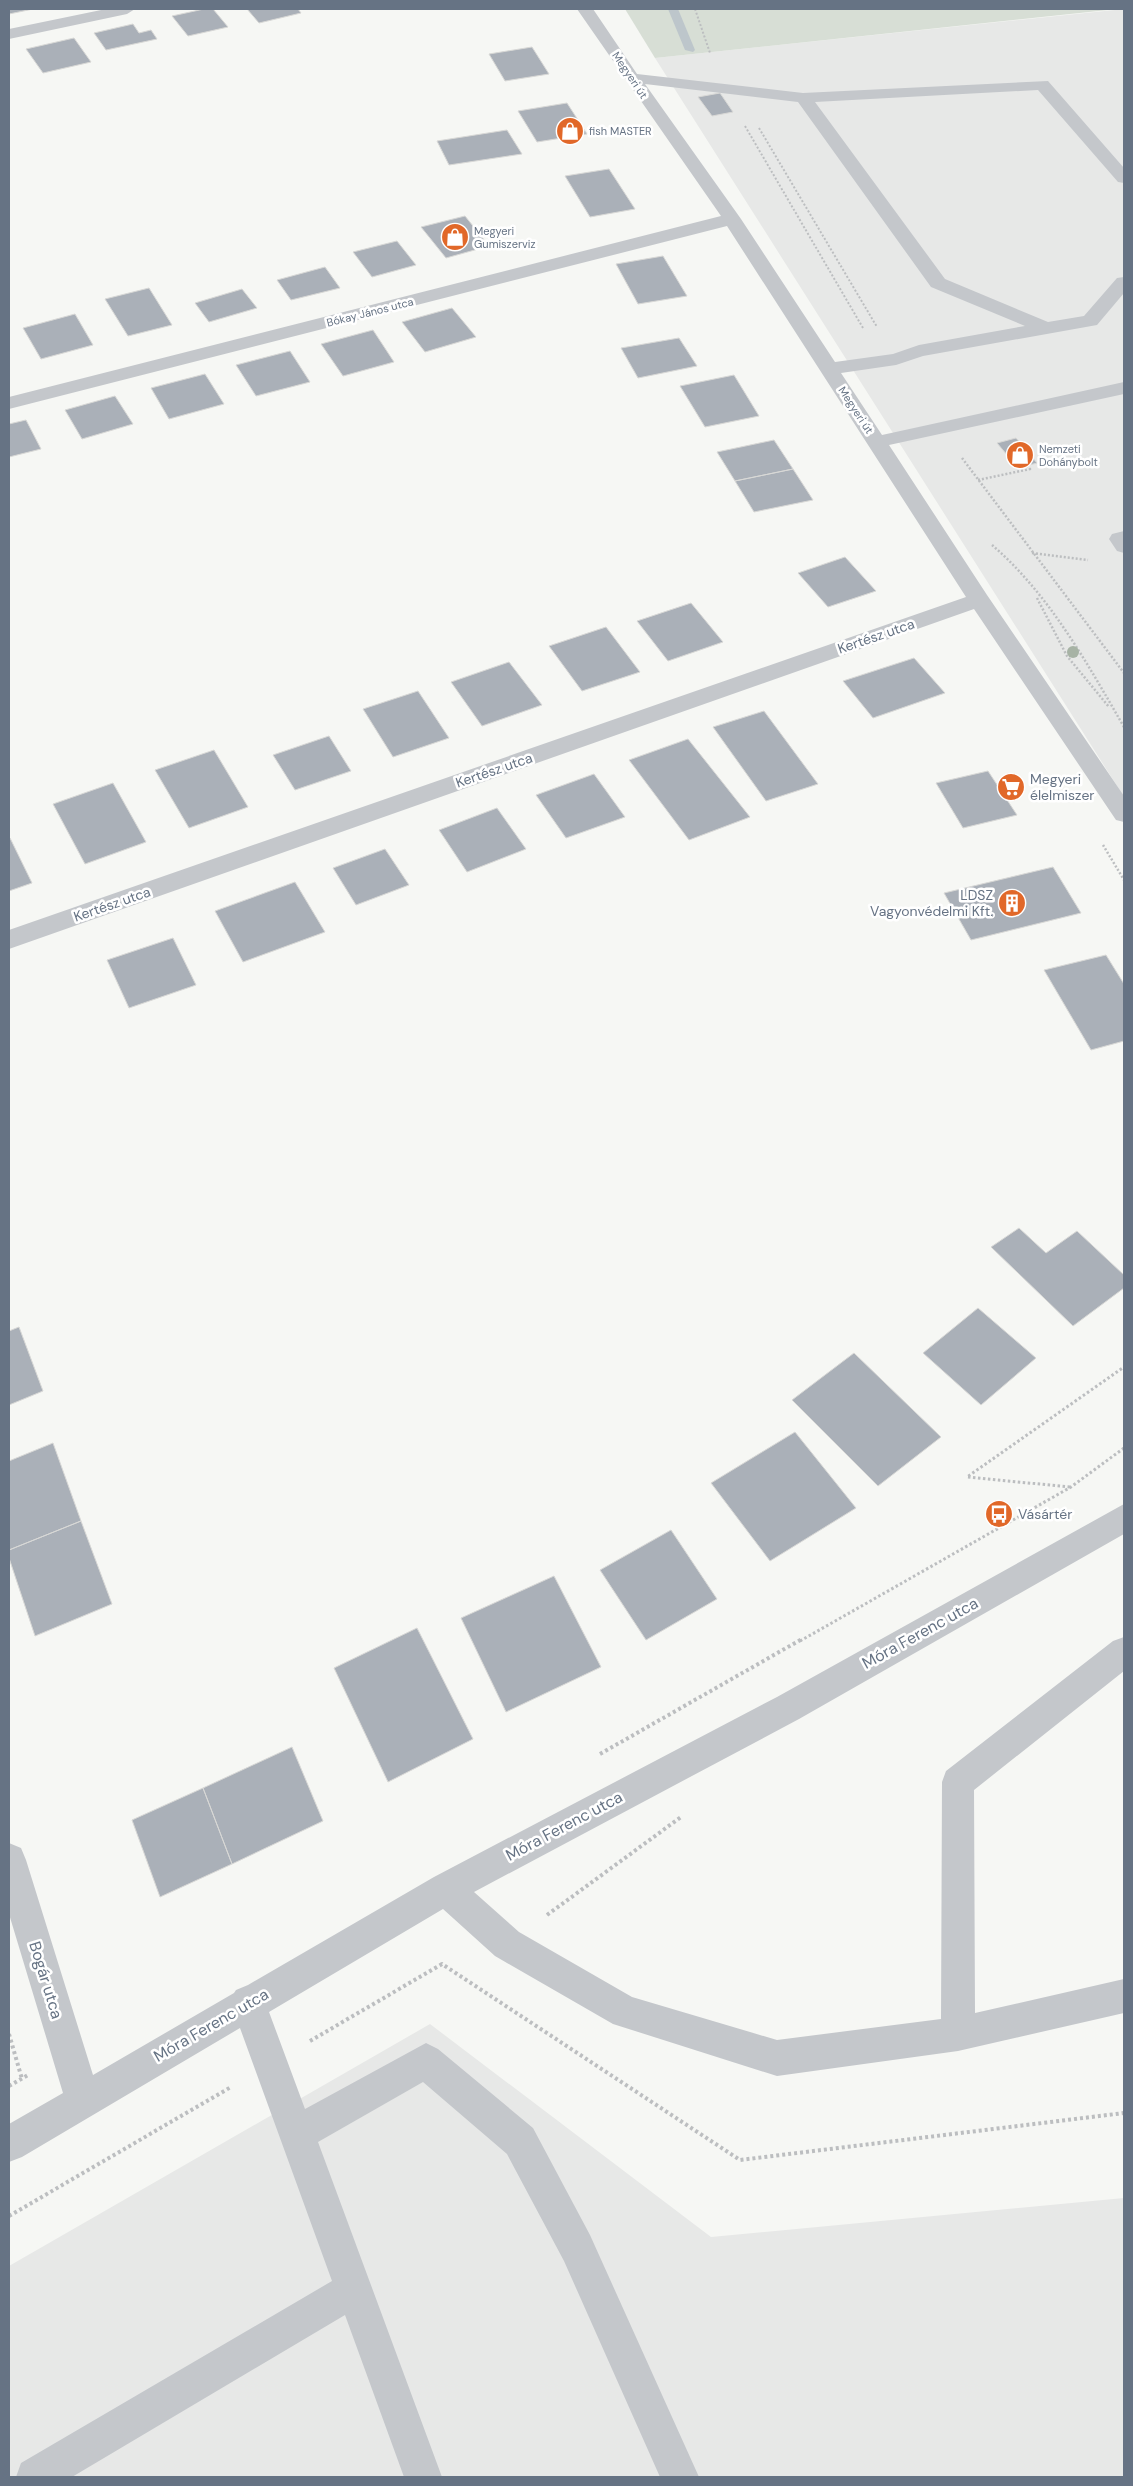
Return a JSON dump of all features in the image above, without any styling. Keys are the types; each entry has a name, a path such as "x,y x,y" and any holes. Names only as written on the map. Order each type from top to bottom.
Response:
{"street":[{"path":"9,34 127,9"},
{"name":"Megyeri út","path":"585,9 732,220 979,600 1124,814"},
{"path":"632,78 803,98 1042,85 1124,178"},
{"path":"803,98 938,283 1046,328"},
{"name":"Bókay János utca","path":"9,403 732,220"},
{"path":"1090,321 1124,282"},
{"path":"829,369 883,361 919,351 1116,315"},
{"path":"877,442 1124,388"},
{"path":"1124,538 1119,539 1124,546"},
{"name":"Kertész utca","path":"9,940 979,600"},
{"name":"Móra Ferenc utca","path":"9,2144 248,2002 446,1888 788,1708 1124,1518"},
{"path":"958,2034 958,1782 1124,1652"},
{"name":"Bogár utca","path":"9,1860 83,2100"},
{"path":"446,1888 507,1944 625,2012 777,2058 958,2034 1124,1996"},
{"path":"248,2002 355,2288 423,2477"},
{"path":"297,2134 426,2061 520,2141 577,2248 680,2477"},
{"path":"35,2477 355,2288"}],"path":[{"path":"694,9 723,88 883,361"},
{"path":"978,480 1030,469 1027,466"},
{"path":"990,544 1015,565 1081,652 1115,714"},
{"path":"1031,553 1096,560"},
{"path":"1033,591 1067,656 1124,727"},
{"path":"1071,1487 967,1477 1124,1367"},
{"path":"9,2216 442,1964 740,2160 1124,2113"},
{"path":"9,2034 22,2079"}],"shaded area":[{"path":"625,9 1117,9 655,58"},
{"path":"1124,9 1124,797 655,58"},
{"path":"430,2024 711,2237 1124,2198 1124,2477 9,2477 9,2266"}],"building":[{"path":"9,9 33,9 9,14"},
{"path":"204,9 213,9 228,27 188,36 172,16"},
{"path":"247,9 298,9 301,13 259,23"},
{"path":"133,24 139,33 151,30 157,39 106,50 94,33"},
{"path":"74,38 91,62 43,73 26,49"},
{"path":"532,47 549,74 505,81 489,54"},
{"path":"720,93 733,112 712,116 698,97"},
{"path":"567,103 587,134 537,142 518,111"},
{"path":"507,130 522,154 449,165 437,141"},
{"path":"609,169 635,209 590,217 565,176"},
{"name":"Megyeri Gumiszerviz","path":"465,216 489,246 446,258 421,227"},
{"path":"397,241 416,265 372,277 353,252"},
{"path":"663,256 687,296 638,304 616,264"},
{"path":"325,267 340,288 291,300 277,280"},
{"path":"149,288 172,325 128,336 105,299"},
{"path":"242,289 257,308 209,322 195,303"},
{"path":"452,308 476,337 425,352 402,322"},
{"path":"75,314 93,345 41,359 23,328"},
{"path":"373,330 394,362 343,376 321,344"},
{"path":"679,338 697,366 638,378 621,348"},
{"path":"290,351 310,382 256,396 236,365"},
{"path":"205,374 224,404 169,419 151,388"},
{"path":"734,375 759,416 705,427 680,386"},
{"path":"115,396 133,424 82,439 65,410"},
{"path":"26,420 41,449 9,457 9,424"},
{"path":"1016,438 1037,463 1018,468 997,443"},
{"path":"774,440 793,469 735,481 717,452"},
{"path":"793,469 813,500 754,512 735,481"},
{"path":"845,557 876,591 828,607 798,573"},
{"path":"691,603 723,642 668,661 637,621"},
{"path":"606,627 640,672 582,691 549,646"},
{"path":"914,658 945,693 873,718 843,681"},
{"path":"509,662 542,705 482,726 451,682"},
{"path":"418,691 449,738 393,757 363,709"},
{"path":"764,711 818,784 766,801 713,727"},
{"path":"329,736 351,771 295,790 273,755"},
{"path":"688,739 750,817 689,840 629,760"},
{"path":"214,750 248,807 189,828 155,770"},
{"path":"988,771 1017,815 963,828 936,783"},
{"path":"594,774 625,817 566,838 536,795"},
{"path":"113,783 146,842 85,864 53,804"},
{"path":"497,808 526,849 467,872 439,830"},
{"path":"9,839 32,883 9,891"},
{"path":"385,849 409,885 356,905 333,868"},
{"name":"LDSZ Vagyonvédelmi Kft.","path":"1053,867 1081,913 971,940 944,893"},
{"path":"295,882 325,932 243,962 215,911"},
{"path":"173,938 196,985 129,1008 107,960"},
{"path":"1106,955 1124,984 1124,1041 1091,1050 1044,970"},
{"path":"1019,1228 1046,1253 1077,1231 1124,1275 1124,1288 1073,1326 991,1247"},
{"path":"978,1308 1036,1358 981,1405 923,1353"},
{"path":"19,1327 43,1391 9,1405 9,1331"},
{"path":"854,1353 941,1437 878,1486 792,1400"},
{"path":"795,1432 856,1508 770,1561 711,1483"},
{"path":"53,1443 81,1521 9,1550 9,1461"},
{"path":"81,1521 112,1604 35,1636 9,1558 9,1550"},
{"path":"671,1530 717,1599 646,1640 600,1570"},
{"path":"554,1576 601,1667 506,1712 461,1618"},
{"path":"417,1628 473,1739 388,1782 334,1668"},
{"path":"292,1747 323,1821 232,1864 203,1788"},
{"path":"203,1788 232,1864 160,1897 132,1820"}],"waterway":[{"path":"673,9 690,50"}],"place":[{"name":"fish MASTER","path":"570,131"},
{"name":"Megyeri Gumiszerviz","path":"455,237"},
{"name":"Nemzeti Dohánybolt","path":"1020,455"},
{"name":"Megyeri élelmiszer","path":"1011,787"},
{"name":"LDSZ Vagyonvédelmi Kft.","path":"1012,903"},
{"name":"Vásártér","path":"999,1514"}]}
